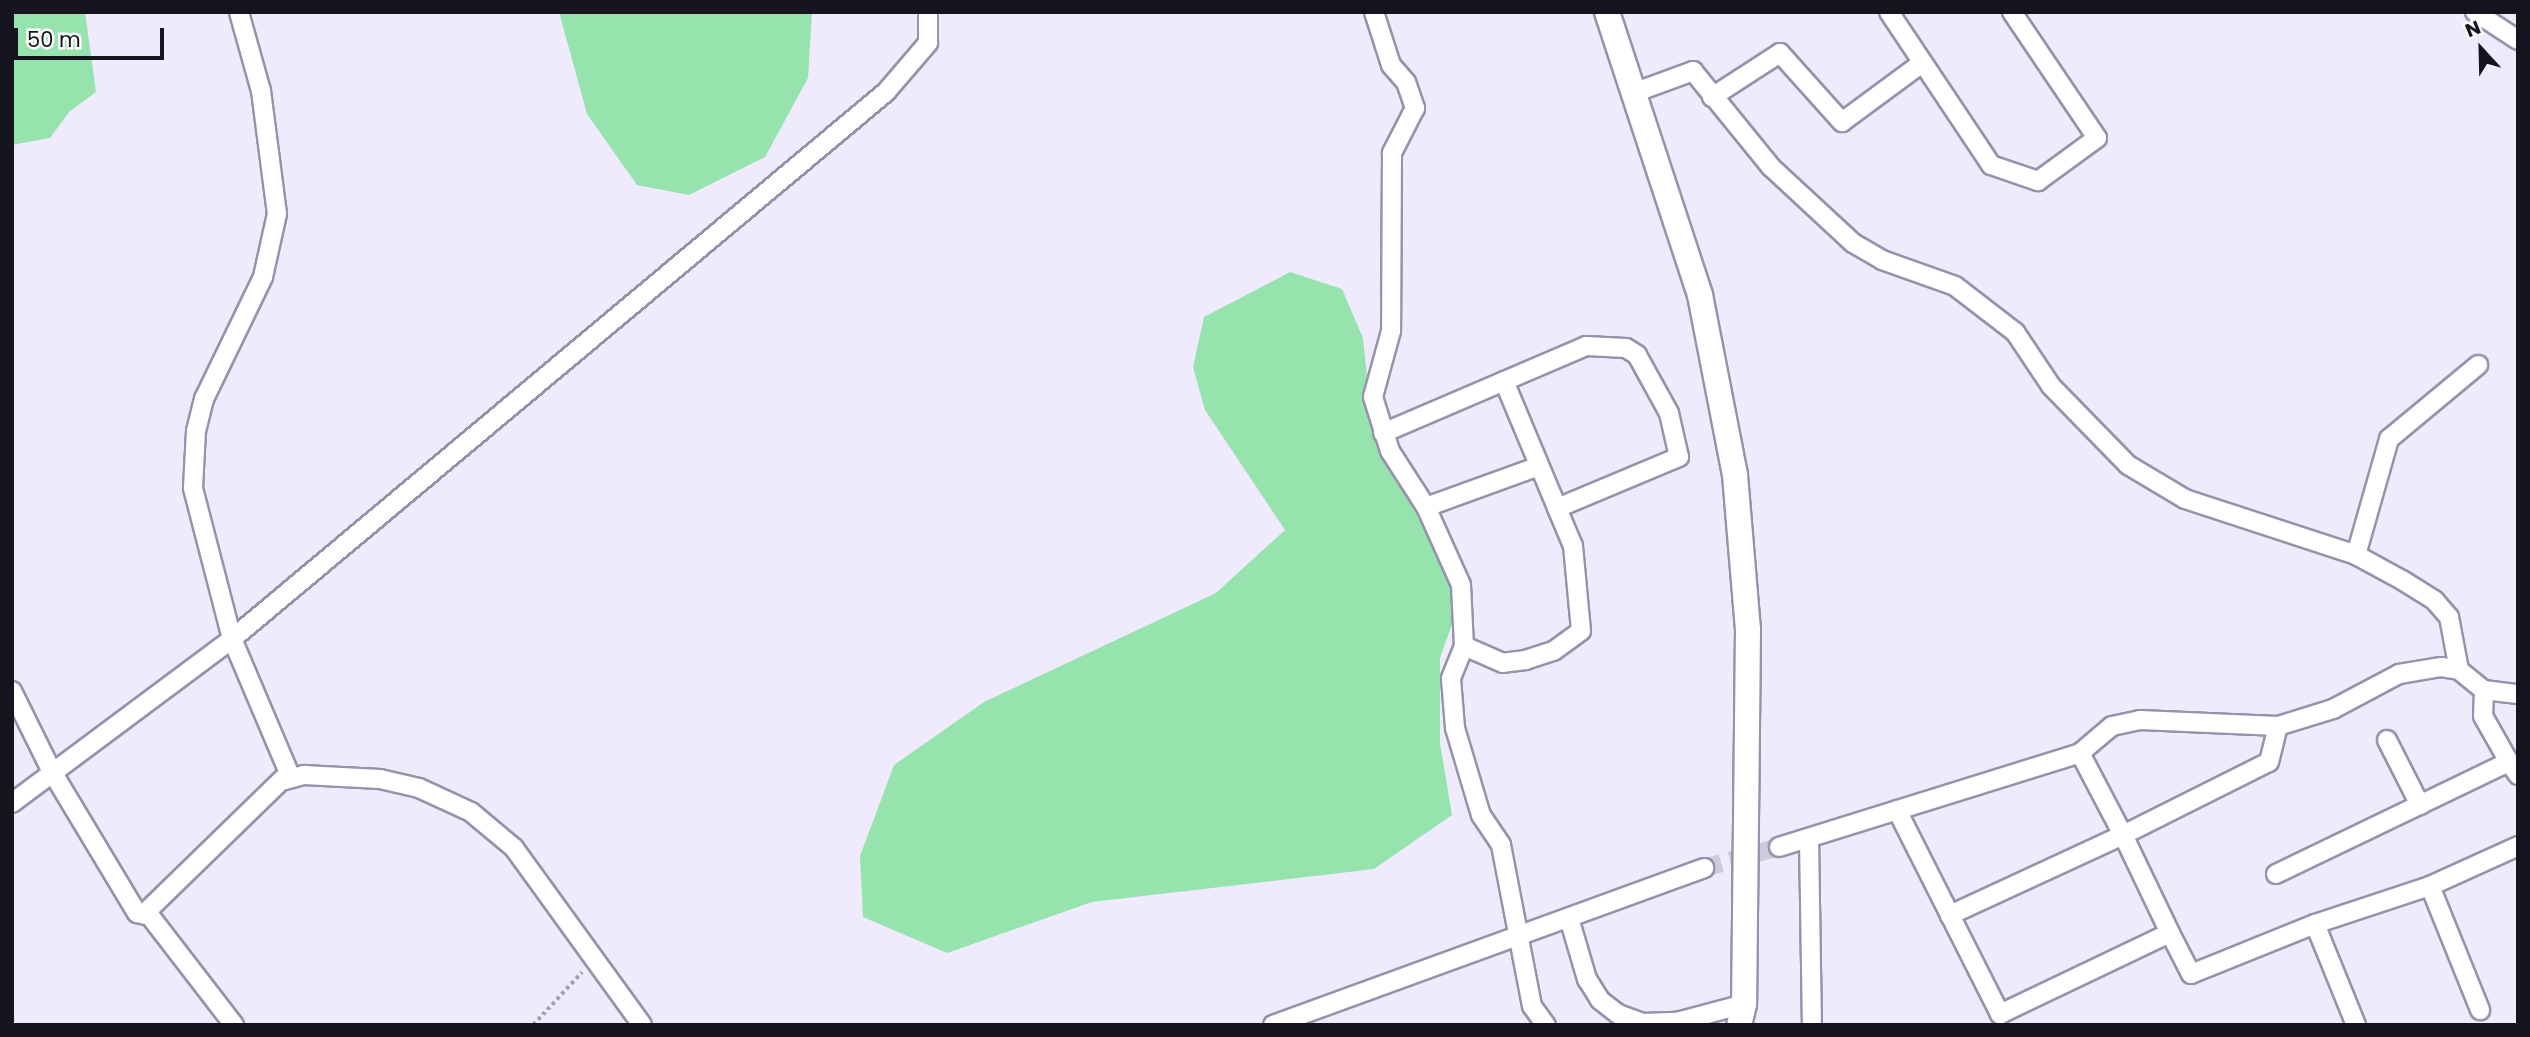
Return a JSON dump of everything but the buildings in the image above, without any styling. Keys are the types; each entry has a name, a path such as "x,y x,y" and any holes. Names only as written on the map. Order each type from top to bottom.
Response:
{"street":[{"path":"239,12 271,145 275,224 263,277 204,399 192,463 193,488 232,639 288,762 285,780"},
{"path":"12,803 51,770 232,639 886,92 928,43 928,12"},
{"path":"1374,12 1391,65 1415,108 1392,153 1391,331 1373,397 1383,433 1426,507 1461,585 1464,646 1451,679 1455,727 1481,815 1501,845 1521,934 1532,1006 1546,1025"},
{"path":"1569,919 1587,979 1600,1000 1618,1014 1643,1023 1745,1018 1748,643 1740,510 1700,295 1636,92 1607,12"},
{"path":"1889,12 1991,165 2038,181 2097,138 2012,12"},
{"path":"2475,12 2518,40"},
{"path":"1712,97 1780,53 1842,122 1922,63"},
{"path":"1636,92 1693,71 1771,167 1853,243 1882,260 1955,286 2015,332 2051,386 2128,465 2185,499 2233,519 2356,555 2435,601 2449,617 2459,670 2484,690 2518,694"},
{"path":"1383,433 1586,346 1626,348 1637,355 1670,413 1679,457 1557,508"},
{"path":"2356,555 2389,439 2478,365"},
{"path":"1464,646 1503,663 1526,660 1553,651 1581,631 1573,546 1504,381"},
{"path":"1426,507 1539,466"},
{"path":"1779,847 2080,753 2112,726 2140,720 2277,726 2333,709 2399,674 2459,670"},
{"path":"2276,874 2420,805 2513,769 2483,716 2484,690"},
{"path":"12,691 51,770 136,913 150,916"},
{"path":"1950,915 2123,835 2269,762 2277,726"},
{"path":"2387,740 2420,805"},
{"path":"2080,753 2192,974 2315,924 2430,886 2518,846"},
{"path":"234,1025 146,912 285,780 304,775 380,779 419,788 471,812 514,848 642,1025"},
{"path":"1897,810 2000,1014 2170,933"},
{"path":"1809,838 1812,1025"},
{"path":"1273,1025 1704,868"},
{"path":"2430,886 2480,1010"},
{"path":"2315,924 2356,1025"}],"path":[{"path":"533,1025 594,960"}],"green space":[{"path":"12,12 85,12 96,92 69,112 50,138 12,145"},
{"path":"559,12 812,12 808,78 765,157 689,195 637,185 587,114"},
{"path":"1290,272 1342,289 1363,338 1372,426 1460,602 1440,658 1440,743 1452,815 1374,869 1092,902 947,953 863,917 860,856 894,765 984,702 1216,593 1285,530 1205,410 1193,367 1204,317"}],"tunnel":[{"path":"1704,868 1779,847"}]}
